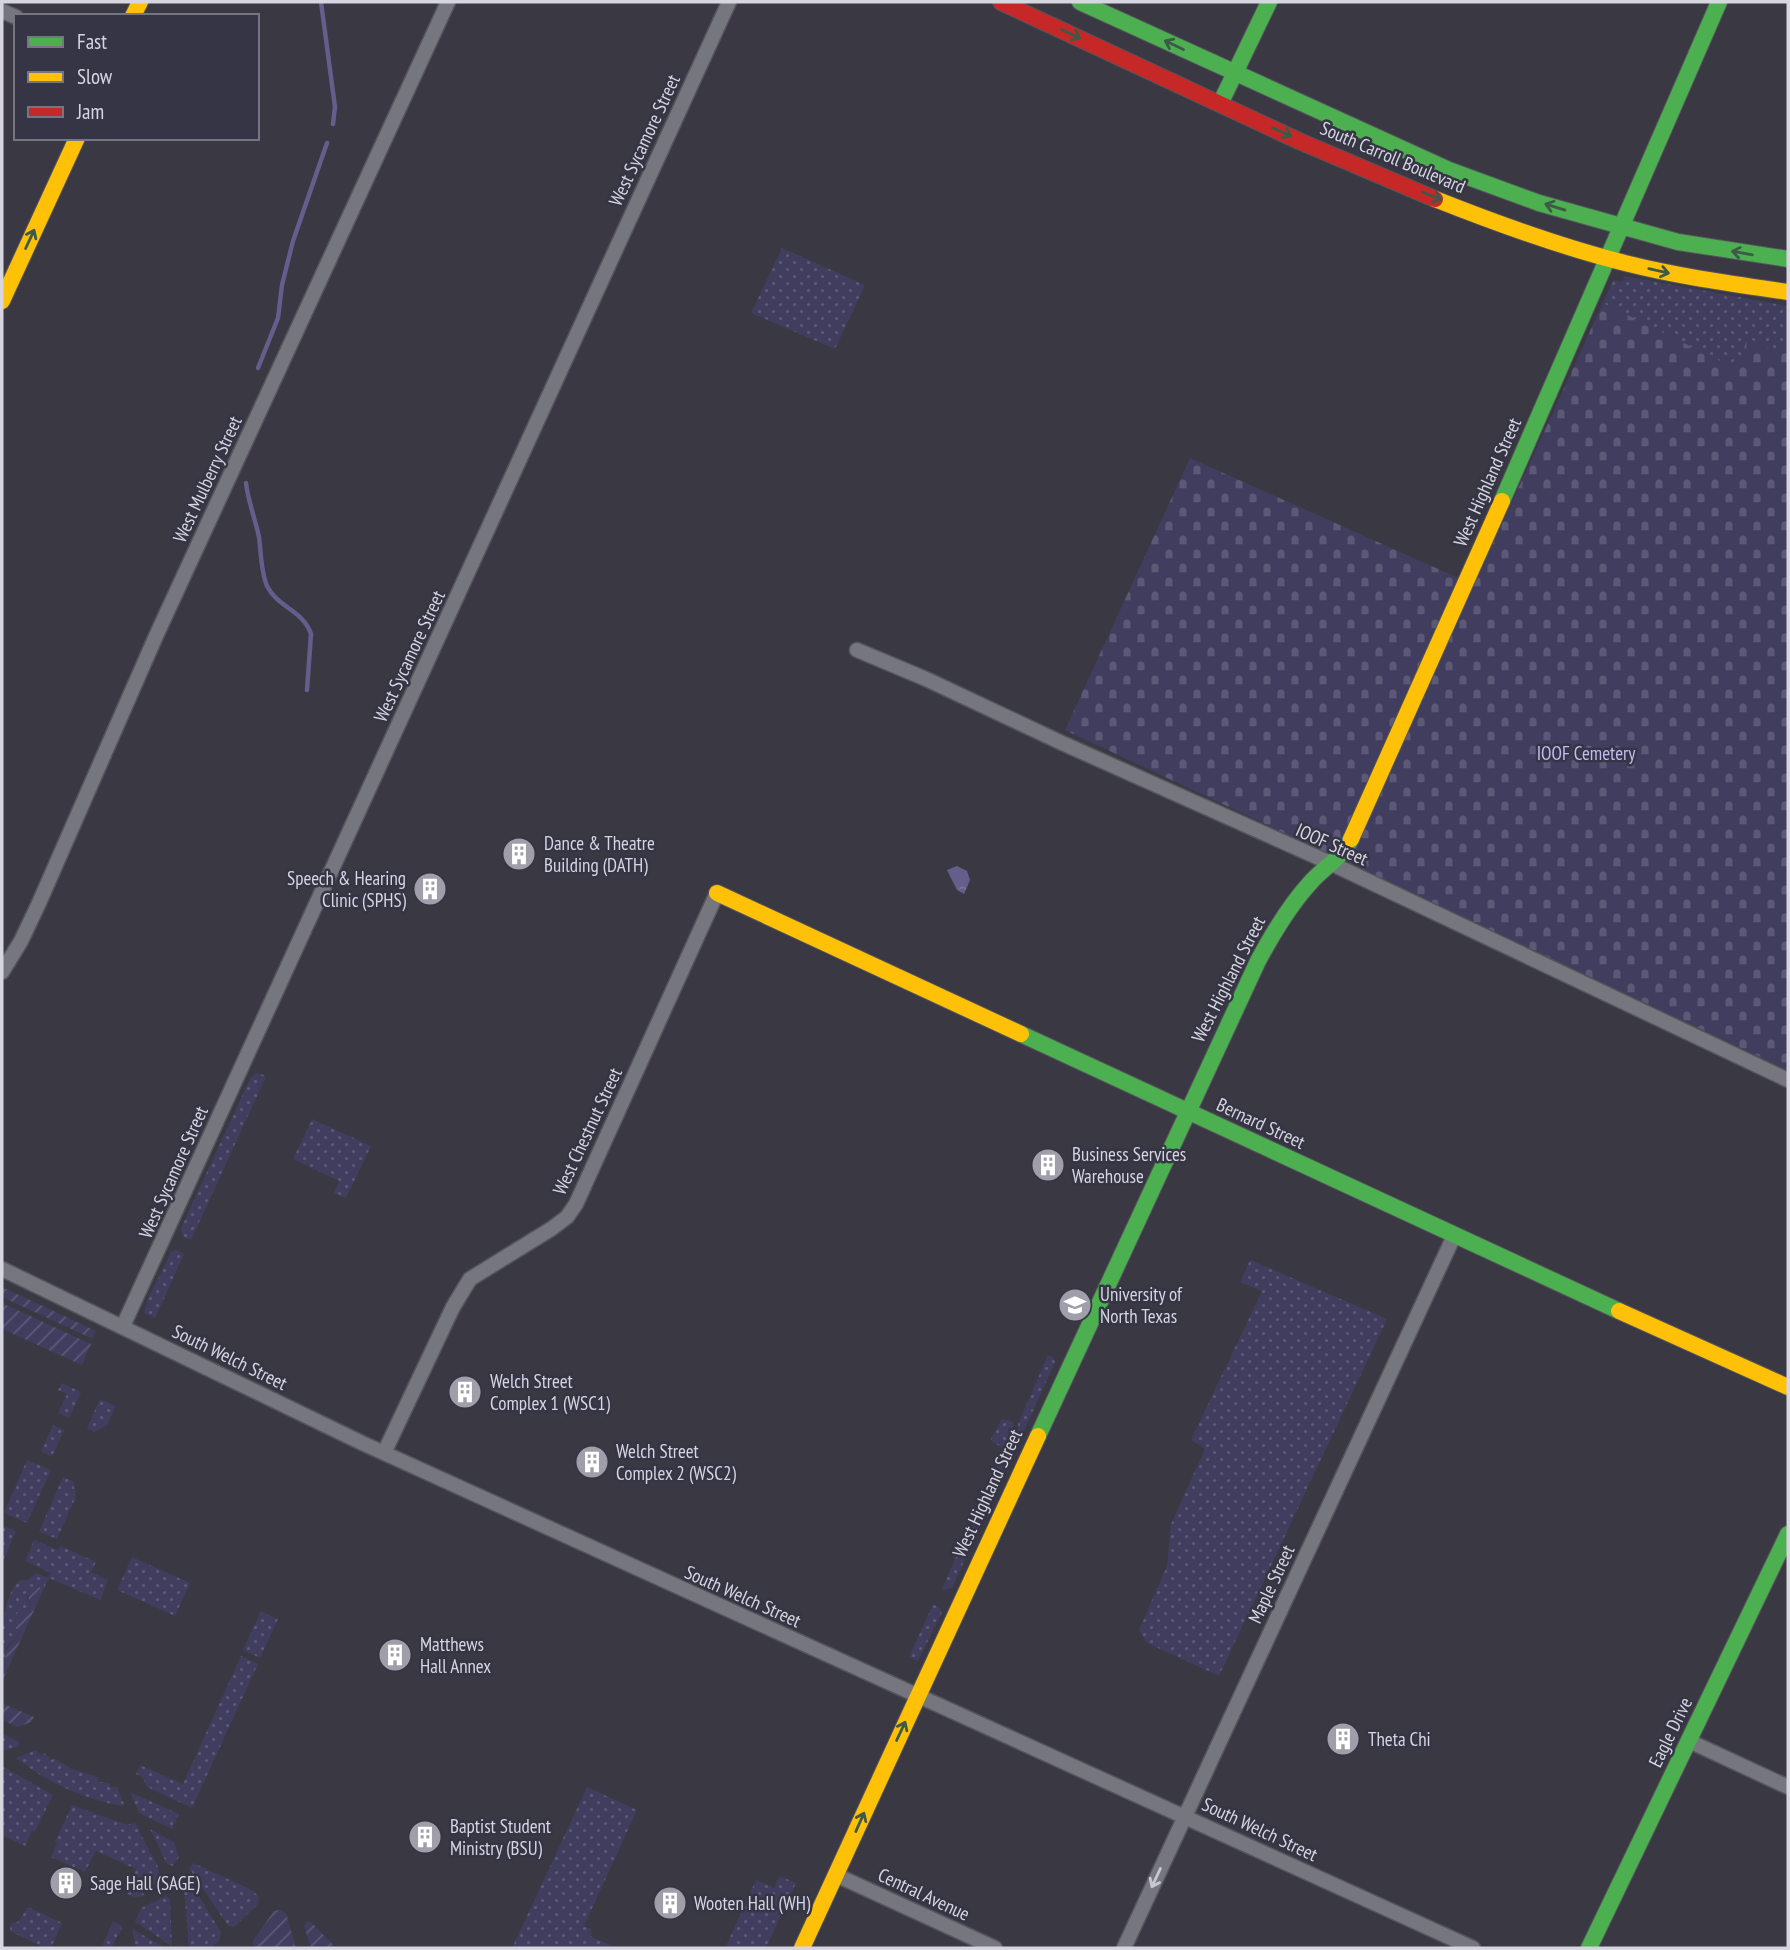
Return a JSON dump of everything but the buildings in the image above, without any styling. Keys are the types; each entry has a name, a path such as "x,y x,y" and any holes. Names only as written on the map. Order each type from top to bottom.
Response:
{"street":[{"name":"West Mulberry Street","path":"2,972 39,903 156,636 448,2"},
{"name":"West Sycamore Street","path":"124,1326 729,2"},
{"name":"South Carroll Boulevard","path":"1080,2 1449,170 1539,203 1678,242 1788,259"},
{"path":"1220,104 1269,2"},
{"name":"West Highland Street","path":"802,1948 1186,1112 1274,929 1328,862 1346,850 1719,2"},
{"name":"South Carroll Boulevard","path":"1006,3 1220,104 1497,223 1608,258 1689,278 1788,292"},
{"path":"2,301 76,140"},
{"name":"IOOF Street","path":"857,650 1328,862 1788,1080"},
{"name":"Bernard Street","path":"717,893 1454,1236 1788,1387"},
{"name":"West Chestnut Street","path":"384,1454 453,1307 470,1279 482,1269 551,1229 566,1217 576,1204 717,893"},
{"name":"Maple Street","path":"1124,1948 1454,1236"},
{"name":"South Welch Street","path":"2,1269 384,1454 1473,1948"},
{"name":"Eagle Drive","path":"1589,1948 1788,1534"},
{"path":"1689,1741 1788,1787"},
{"name":"Central Avenue","path":"836,1875 995,1948"}],"green space":[{"path":"782,248 865,285 835,349 751,313"},
{"path":"1624,276 1788,306 1788,345 1784,343 1779,353 1736,369 1600,303 1603,303 1613,280 1623,282"},
{"name":"IOOF Cemetery","path":"1603,303 1736,369 1748,338 1779,353 1784,342 1788,345 1788,1070 1065,730 1190,458 1474,585"},
{"path":"257,1073 264,1075 265,1079 191,1240 182,1236 181,1228 251,1077"},
{"path":"312,1119 371,1146 346,1198 334,1193 339,1181 293,1159"},
{"path":"177,1250 184,1254 155,1318 144,1313 147,1301 171,1252"},
{"path":"1250,1260 1387,1319 1219,1676 1147,1643 1139,1630 1167,1566 1171,1524 1205,1449 1191,1440 1262,1291 1240,1282"},
{"path":"2,1287 96,1331 93,1339 2,1297"},
{"path":"2,1303 91,1344 82,1365 2,1329"},
{"path":"1048,1355 1053,1357 1055,1362 995,1495 991,1500 983,1499 1005,1450 1016,1440 1018,1424"},
{"path":"62,1383 81,1392 69,1418 58,1413 67,1394 58,1390"},
{"path":"100,1399 116,1406 107,1425 94,1432 87,1428"},
{"path":"1002,1419 1013,1422 1011,1440 1003,1448 991,1439"},
{"path":"53,1425 64,1430 52,1457 41,1452"},
{"path":"27,1460 51,1470 27,1523 4,1513"},
{"path":"63,1477 73,1481 76,1497 57,1539 39,1532"},
{"path":"975,1514 982,1522 952,1588 944,1590 942,1589"},
{"path":"2,1525 16,1531 4,1559 2,1558"},
{"path":"34,1540 58,1550 60,1546 96,1562 91,1572 108,1580 100,1600 49,1578 43,1590 38,1586 27,1590 26,1595 31,1607 14,1617 19,1634 6,1648 6,1664 2,1670 4,1622 13,1588 20,1580 28,1580 36,1573 48,1578 51,1573 25,1561"},
{"path":"132,1557 190,1583 175,1616 117,1590"},
{"path":"38,1586 43,1590 2,1682 2,1670 6,1664 5,1652 19,1634 14,1617 19,1611 29,1609 31,1605 26,1592 29,1587"},
{"path":"933,1604 942,1612 918,1661 909,1657"},
{"path":"261,1611 278,1619 260,1658 243,1650"},
{"path":"241,1656 258,1664 192,1808 147,1787 143,1778 136,1774 140,1765 183,1784"},
{"path":"2,1703 34,1717 32,1722 17,1727 2,1720"},
{"path":"2,1733 19,1742 19,1746 2,1751"},
{"path":"36,1750 40,1755 44,1753 52,1760 54,1758 72,1769 98,1777 98,1782 117,1787 124,1804 122,1806 108,1803 66,1788 16,1758"},
{"path":"2,1766 53,1795 25,1846 2,1835"},
{"path":"587,1787 637,1810 584,1926 592,1930 590,1936 617,1948 512,1948"},
{"path":"130,1792 179,1814 172,1829 139,1813"},
{"path":"72,1805 127,1825 135,1823 158,1867 160,1883 156,1887 151,1881 140,1889 145,1896 134,1897 126,1893 136,1869 96,1851 85,1872 51,1857"},
{"path":"150,1829 174,1842 179,1857 173,1866 167,1864"},
{"path":"193,1863 252,1890 259,1897 258,1904 234,1927 228,1926 189,1868"},
{"path":"780,1876 796,1883 766,1948 725,1948 756,1880 774,1888"},
{"path":"186,1880 191,1883 221,1932 219,1941 211,1948 189,1948 184,1888"},
{"path":"166,1896 170,1899 172,1946 135,1922 141,1908"},
{"path":"28,1907 62,1923 52,1946 56,1948 45,1948 10,1931 11,1923 18,1922"},
{"path":"274,1911 286,1913 296,1948 253,1948 253,1941"},
{"path":"307,1921 336,1948 311,1948 304,1926"},
{"path":"113,1922 121,1925 122,1929 111,1948 101,1948"},
{"path":"132,1929 134,1930 165,1948 136,1948"}],"water":[{"path":"957,866 967,871 970,880 964,894 957,890 947,870"}],"waterway":[{"path":"321,2 335,107 333,124"},
{"path":"258,368 278,318 282,285 293,241 327,143"},
{"path":"246,483 267,586 277,599 302,619 311,634 307,690"}],"traffic: fast":[{"path":"1080,2 1449,170 1539,203 1678,242 1788,259"},
{"path":"1220,104 1269,2"},
{"path":"1502,501 1719,2"},
{"path":"1038,1436 1258,961 1295,901 1343,851 1351,839"},
{"path":"1021,1034 1619,1311"},
{"path":"1589,1948 1788,1534"}],"traffic: slow":[{"path":"134,14 140,2"},
{"path":"2,301 76,140"},
{"path":"1435,199 1531,235 1604,258 1649,269 1788,292"},
{"path":"1351,839 1502,501"},
{"path":"717,893 1021,1034"},
{"path":"1619,1311 1788,1387"},
{"path":"802,1948 1038,1436"}],"traffic: jam":[{"path":"1001,2 1299,141 1435,199"}],"place":[{"name":"Dance & Theatre Building (DATH)","path":"519,854"},
{"name":"Speech & Hearing Clinic (SPHS)","path":"430,889"},
{"name":"Business Services Warehouse","path":"1048,1165"},
{"name":"University of North Texas","path":"1075,1305"},
{"name":"Welch Street Complex 1 (WSC1)","path":"465,1392"},
{"name":"Welch Street Complex 2 (WSC2)","path":"592,1462"},
{"name":"Matthews Hall Annex","path":"395,1655"},
{"name":"Theta Chi","path":"1343,1739"},
{"name":"Baptist Student Ministry (BSU)","path":"425,1837"},
{"name":"Sage Hall (SAGE)","path":"66,1883"},
{"name":"Wooten Hall (WH)","path":"670,1903"}]}
